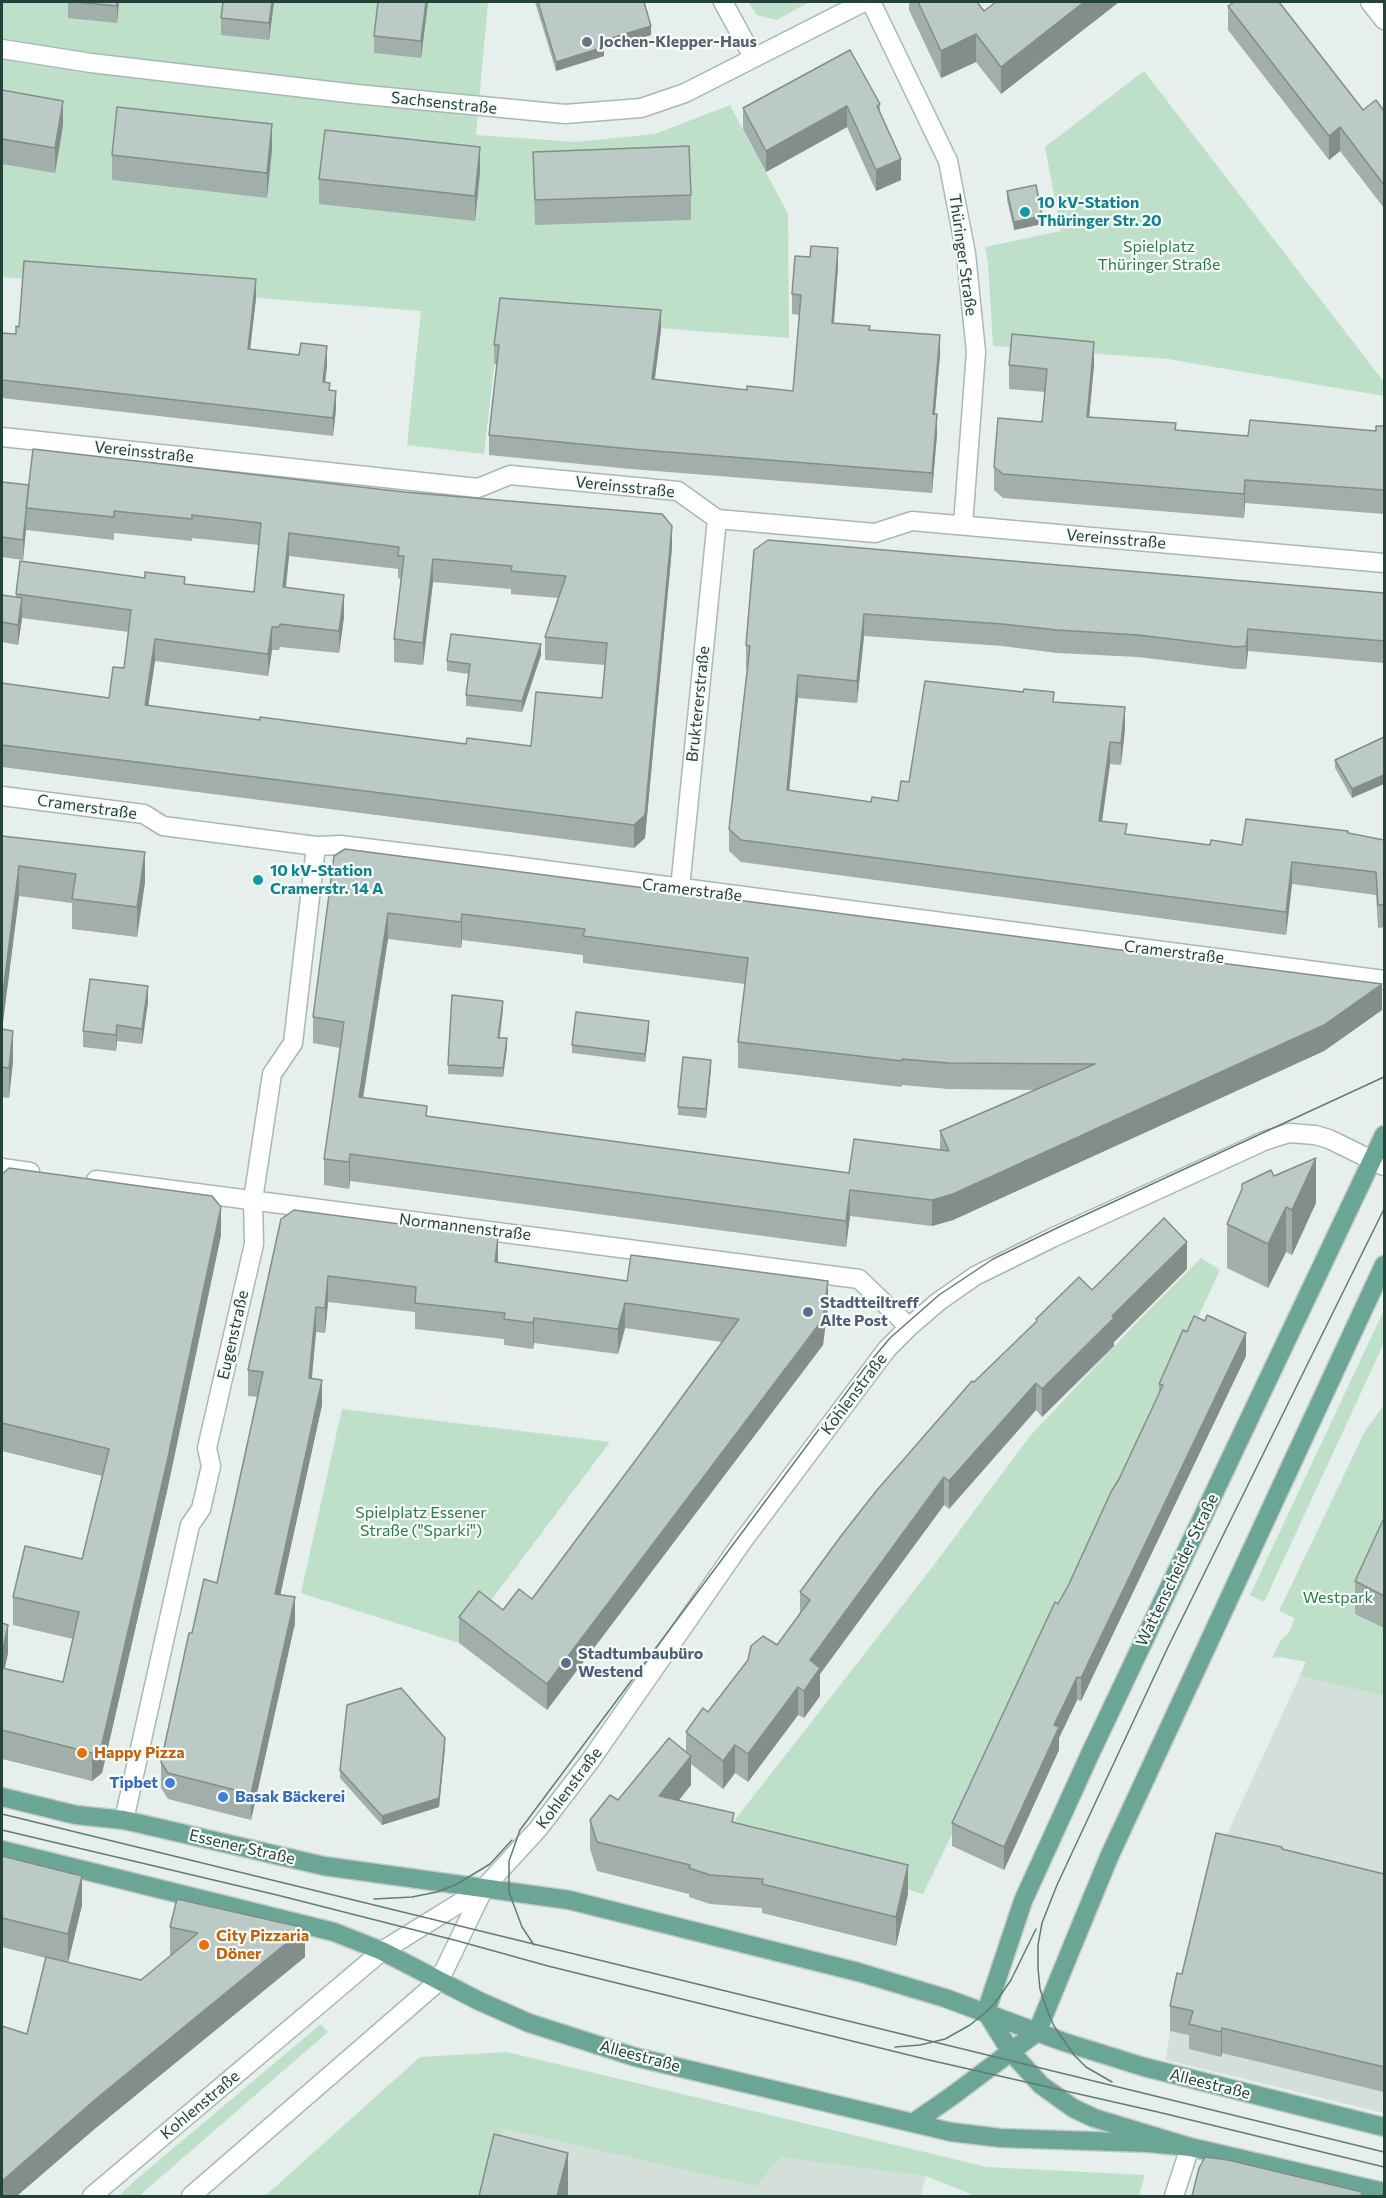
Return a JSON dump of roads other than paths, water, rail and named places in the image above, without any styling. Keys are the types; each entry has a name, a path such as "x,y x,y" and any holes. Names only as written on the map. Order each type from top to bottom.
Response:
{"main road":[{"name":"Wattenscheider Straße","path":"986,2012 1023,1901 1091,1752 1378,1163 1384,1135"},
{"path":"913,2123 1037,2032 1109,1857 1384,1265"},
{"name":"Essener Straße","path":"2,1797 76,1815 124,1820 324,1866 484,1888"},
{"path":"2,1850 334,1932 382,1951"},
{"name":"Alleestraße","path":"484,1888 569,1900 858,1972 945,1998 1037,2032 1144,2067 1384,2127"},
{"name":"Alleestraße","path":"382,1951 439,1981 529,2023 635,2057 951,2132 1001,2138 1149,2143 1190,2147"},
{"name":"Alleestraße","path":"986,2012 1011,2052 1041,2085 1073,2108 1094,2118 1190,2147 1384,2192"}],"street":[{"path":"723,2 753,57"},
{"name":"Sachsenstraße","path":"2,49 102,64 356,94 565,114 641,108 685,93 864,2"},
{"name":"Thüringer Straße","path":"871,2 948,161 966,254 976,352 963,525"},
{"path":"1370,2 1384,20"},
{"name":"Vereinsstraße","path":"2,437 478,488 510,476 678,491 717,519 875,533 912,521 1384,563"},
{"name":"Bruktererstraße","path":"680,888 717,519"},
{"name":"Cramerstraße","path":"2,796 144,814 163,826 316,846 340,845 1384,980"},
{"name":"Eugenstraße","path":"124,1820 190,1525 201,1509 212,1466 207,1448 254,1244 253,1200 272,1074 293,1043 316,846"},
{"name":"Kohlenstraße","path":"92,2196 382,1951 484,1888 538,1829 590,1761 742,1542 887,1349 938,1302 975,1276 1063,1233 1264,1141 1289,1133 1315,1135 1341,1144 1378,1163"},
{"path":"2,1168 44,1174"},
{"name":"Normannenstraße","path":"79,1178 859,1279 909,1327"},
{"name":"Kohlenstraße","path":"191,2196 439,1981 484,1888"},
{"path":"1174,2196 1190,2147"}],"tram line":[{"path":"534,1945 522,1927 509,1892 509,1861 520,1830 864,1369 890,1338 939,1295 993,1259 1384,1077"},
{"path":"1112,2082 1086,2067 1074,2055 1054,2026 1040,1989 1038,1945 1042,1923 1057,1885 1168,1647 1384,1209"},
{"path":"2,1814 1384,2152"},
{"path":"2,1830 277,1895 548,1966 929,2060 1158,2112 1384,2167"},
{"path":"374,1899 412,1897 437,1892 457,1884 490,1864 512,1840"},
{"path":"895,2047 920,2045 945,2039 970,2025 986,2012 1011,1980 1036,1929"}],"place":[{"name":"Jochen-Klepper-Haus","path":"587,42"},
{"name":"10 kV-Station Thüringer Str. 20","path":"1025,212"},
{"name":"10 kV-Station Cramerstr. 14 A","path":"258,880"},
{"name":"Stadtteiltreff Alte Post","path":"808,1312"},
{"name":"Stadtumbaubüro Westend","path":"566,1663"},
{"name":"Happy Pizza","path":"82,1753"},
{"name":"Tipbet","path":"170,1783"},
{"name":"Basak Bäckerei","path":"223,1797"},
{"name":"City Pizzaria Döner","path":"204,1945"}],"park label":[{"name":"Spielplatz Thüringer Straße","path":"1159,256"},
{"name":"Spielplatz Essener Straße (\"Sparki\")","path":"421,1522"},
{"name":"Westpark","path":"1338,1598"}]}
